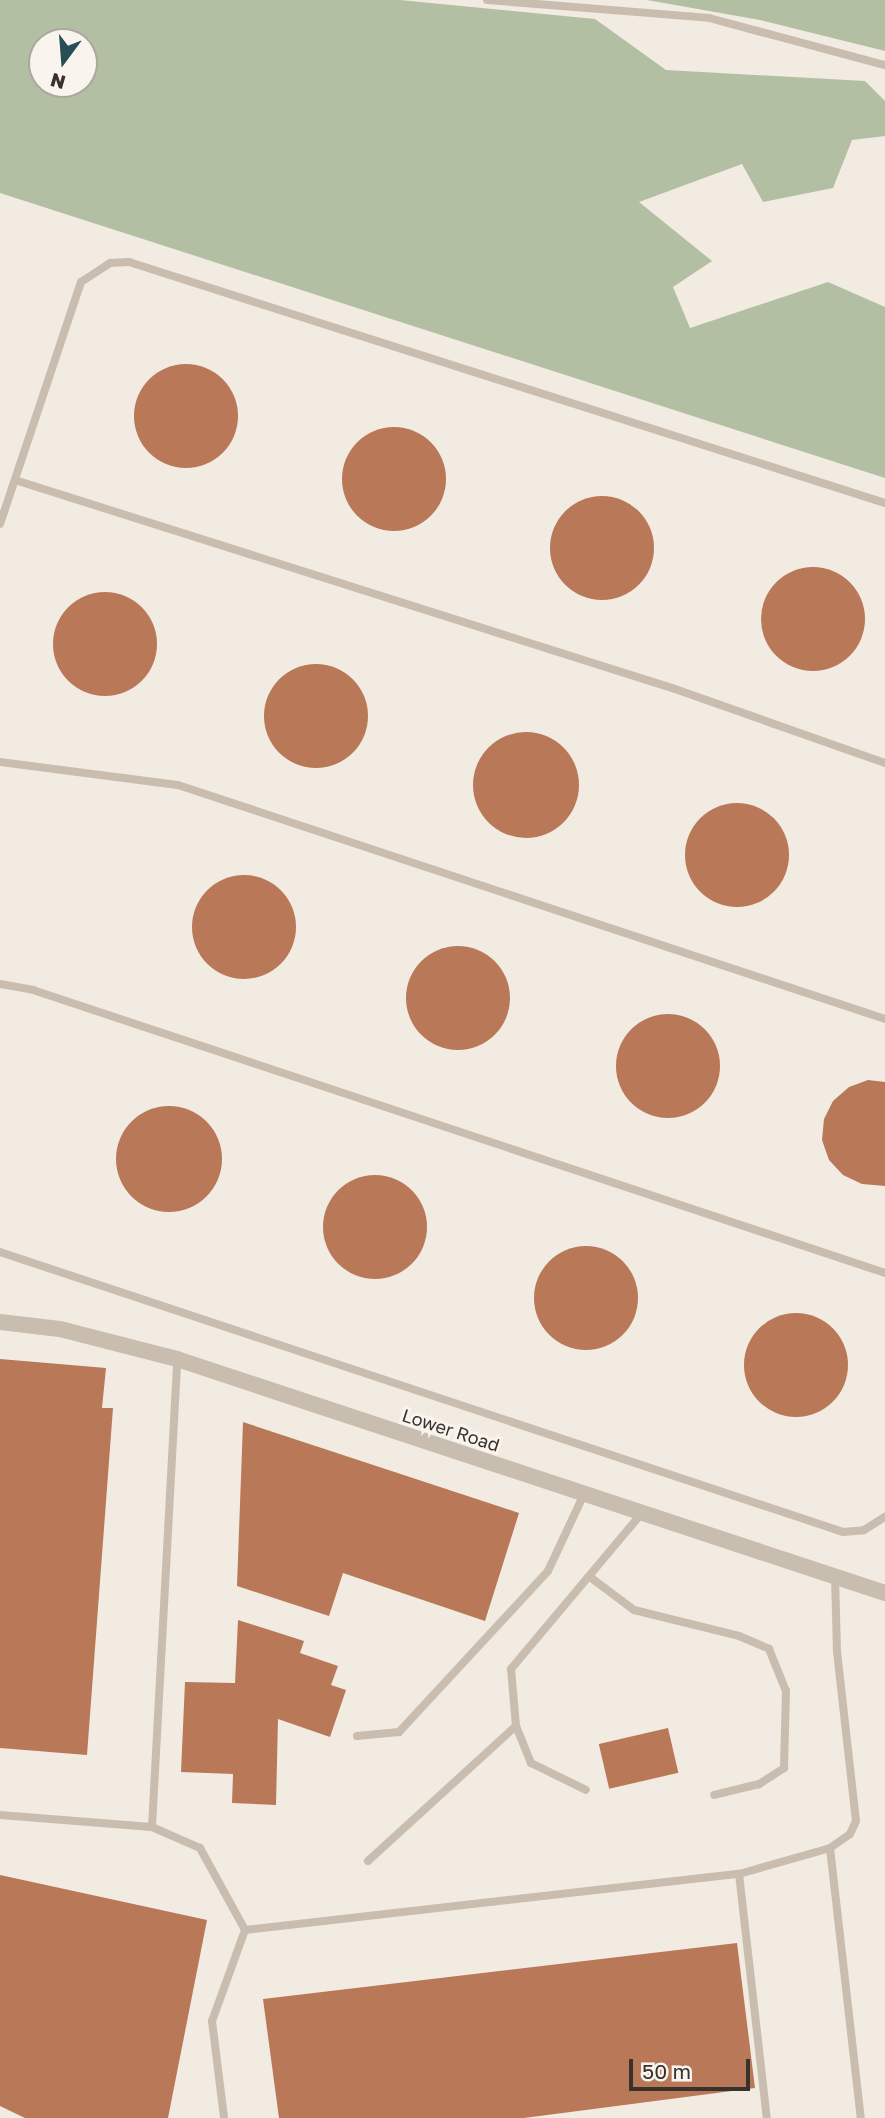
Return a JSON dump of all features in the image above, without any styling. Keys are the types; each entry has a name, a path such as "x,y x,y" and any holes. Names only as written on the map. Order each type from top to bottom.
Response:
{"street":[{"name":"Lower Road","path":"0,1322 60,1329 177,1359 885,1593"}],"lane":[{"path":"487,0 709,18 885,65"},
{"path":"0,524 82,282 110,263 129,262 885,503"},
{"path":"15,480 675,689 885,763"},
{"path":"0,762 178,785 885,1019"},
{"path":"0,984 33,990 885,1273"},
{"path":"0,1252 843,1532 864,1530 885,1517"},
{"path":"152,1827 177,1359"},
{"path":"357,1736 399,1732 548,1571 584,1494"},
{"path":"586,1790 531,1763 516,1726 511,1669 642,1513"},
{"path":"590,1577 634,1610 739,1636 769,1649 786,1691 784,1768 760,1784 714,1795"},
{"path":"245,1930 739,1874 830,1848 850,1834 856,1821 837,1652 835,1577"},
{"path":"368,1861 516,1726"},
{"path":"0,1815 152,1827 200,1848 245,1930 212,2021 224,2118"},
{"path":"830,1848 861,2118"},
{"path":"739,1874 767,2118"}],"green space":[{"path":"0,0 400,0 595,19 666,70 865,81 885,101 885,136 852,140 833,188 763,202 742,164 639,202 712,261 673,287 690,328 828,282 885,307 885,478 0,193"},
{"path":"647,0 885,0 885,51 760,20"}],"building":[{"path":"186,364 206,368 223,379 234,396 238,416 234,436 223,453 206,464 186,468 166,464 149,453 138,436 134,416 138,396 149,379 166,368"},
{"path":"394,427 414,431 431,442 442,459 446,479 442,499 431,516 414,527 394,531 374,527 357,516 346,499 342,479 346,459 357,442 374,431"},
{"path":"602,496 622,500 639,511 650,528 654,548 650,568 639,585 622,596 602,600 582,596 565,585 554,568 550,548 554,528 565,511 582,500"},
{"path":"813,567 833,571 850,582 861,599 865,619 861,639 850,656 833,667 813,671 793,667 776,656 765,639 761,619 765,599 776,582 793,571"},
{"path":"105,592 125,596 142,607 153,624 157,644 153,664 142,681 125,692 105,696 85,692 68,681 57,664 53,644 57,624 68,607 85,596"},
{"path":"316,664 336,668 353,679 364,696 368,716 364,736 353,753 336,764 316,768 296,764 279,753 268,736 264,716 268,696 279,679 296,668"},
{"path":"526,732 546,736 563,748 575,765 579,785 575,805 563,822 546,834 526,838 506,834 489,822 477,805 473,785 477,765 489,748 506,736"},
{"path":"737,803 757,807 774,818 785,835 789,855 785,875 774,892 757,903 737,907 717,903 700,892 689,875 685,855 689,835 700,818 717,807"},
{"path":"244,875 264,878 281,890 293,907 296,927 293,947 281,964 264,976 244,979 224,976 207,964 195,947 192,927 195,907 207,890 224,878"},
{"path":"458,946 478,950 495,961 506,978 510,998 506,1018 495,1035 478,1046 458,1050 438,1046 421,1035 410,1018 406,998 410,978 421,961 438,950"},
{"path":"668,1014 688,1018 705,1029 716,1046 720,1066 716,1086 705,1103 688,1114 668,1118 648,1114 631,1103 620,1086 616,1066 620,1046 631,1029 648,1018"},
{"path":"868,1080 885,1082 885,1186 862,1184 843,1175 829,1160 822,1140 824,1119 833,1101 849,1087"},
{"path":"169,1106 189,1110 206,1122 218,1139 222,1159 218,1179 206,1196 189,1208 169,1212 149,1208 132,1196 120,1179 116,1159 120,1139 132,1122 149,1110"},
{"path":"375,1175 395,1179 412,1190 423,1207 427,1227 423,1247 412,1264 395,1275 375,1279 355,1275 338,1264 327,1247 323,1227 327,1207 338,1190 355,1179"},
{"path":"586,1246 606,1250 623,1261 634,1278 638,1298 634,1318 623,1335 606,1346 586,1350 566,1346 549,1335 538,1318 534,1298 538,1278 549,1261 566,1250"},
{"path":"796,1313 816,1317 833,1328 844,1345 848,1365 844,1385 833,1402 816,1413 796,1417 776,1413 759,1402 748,1385 744,1365 748,1345 759,1328 776,1317"},
{"path":"0,1359 106,1368 102,1408 113,1408 87,1755 0,1748"},
{"path":"243,1422 519,1513 485,1621 343,1573 329,1616 237,1586"},
{"path":"238,1620 304,1641 300,1653 338,1666 331,1685 346,1690 330,1737 278,1719 276,1805 232,1803 233,1774 181,1772 185,1682 235,1683"},
{"path":"668,1728 678,1773 609,1789 599,1744"},
{"path":"0,1875 207,1920 168,2118 25,2118 0,2106"},
{"path":"737,1943 755,2088 524,2118 279,2118 263,1999"}]}
